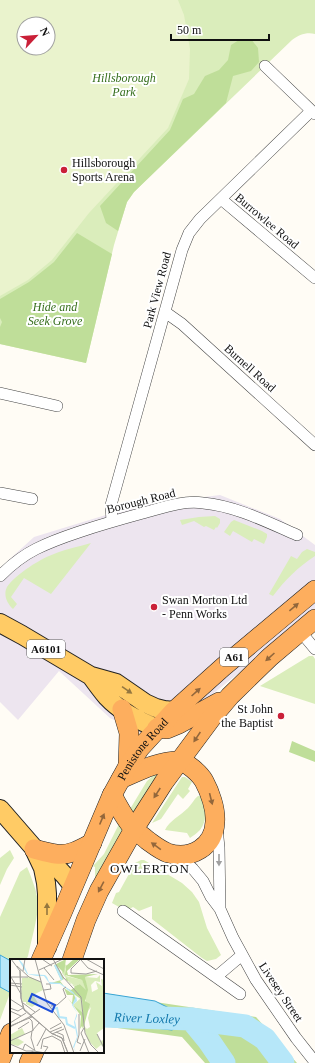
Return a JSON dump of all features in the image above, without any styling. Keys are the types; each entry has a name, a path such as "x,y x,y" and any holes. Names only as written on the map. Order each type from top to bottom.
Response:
{"highway":[{"name":"Penistone Road","path":"44,954 121,780 140,748 174,711 223,667 315,590"},
{"name":"A61","path":"72,959 86,920 99,891 134,829 164,782 203,729 230,696 270,657 315,620"},
{"path":"158,728 167,729 180,724 230,696"},
{"path":"121,780 155,764 180,761 192,768 202,777 210,792 216,822 211,838 204,846 187,855 166,853 134,829 123,816 121,780 129,733 122,709"},
{"path":"34,849 58,855 69,854 92,843"},
{"path":"73,886 82,904 86,920"},
{"path":"0,1062 10,1036"},
{"path":"29,1063 34,1053"}],"main road":[{"name":"A6101","path":"0,623 91,676 116,683 156,708 174,711"},
{"name":"A6101","path":"91,676 108,698 122,709 140,721 158,728"},
{"path":"0,809 34,849 53,863 66,876 73,886"},
{"path":"34,849 46,882 47,894 44,954"}],"street":[{"path":"265,66 313,112"},
{"name":"Park View Road","path":"112,521 111,505 122,460 182,250 189,233 200,219 313,112"},
{"name":"Burrowlee Road","path":"221,199 315,278"},
{"name":"Burnell Road","path":"165,312 182,324 315,445"},
{"path":"0,394 57,406"},
{"path":"0,493 32,500"},
{"name":"Borough Road","path":"0,576 21,557 52,541 112,521 186,503 202,502 249,514 297,535"},
{"path":"300,631 315,649"},
{"name":"Livesey Street","path":"216,822 219,847 220,908"},
{"name":"Livesey Street","path":"178,855 198,874 203,881 211,897 220,908 232,938 268,998 315,1062"},
{"path":"123,911 240,994"},
{"path":"216,977 242,955"}],"shaded area":[{"path":"220,495 280,519 315,545 315,612 155,740 110,718 59,671 18,720 0,702 0,568 34,537 135,506"}],"green space":[{"name":"Hillsborough Sports Arena","path":"0,0 315,0 315,34 303,34 292,40 134,192 127,202 114,245 86,363 0,344"},
{"name":"Hillsborough Sports Arena","path":"0,0 178,0 184,15 190,49 189,79 168,128 89,213 52,260 28,280 0,296"},
{"path":"251,39 258,48 259,62 251,71 233,76 226,103 134,192 127,202 118,231 106,223 100,206 170,130 183,99 194,94 205,76 219,70 228,60 231,45 239,40"},
{"name":"Hide and Seek Grove","path":"77,233 112,254 86,363 0,344 0,327 2,322 0,318 0,299 29,282 54,262"},
{"path":"215,516 220,519 220,523 214,530 206,526 204,527 194,521 182,525 180,520 199,517"},
{"path":"234,520 267,534 264,544 254,539 252,542 233,531 230,536 224,532"},
{"path":"91,543 51,594 24,578 11,597 17,604 13,609 7,602 5,593 7,587 32,565 64,550"},
{"path":"307,549 315,552 315,556 292,574 273,596 269,594 291,556 297,559 302,552"},
{"path":"309,656 313,656 315,659 315,704 260,686"},
{"path":"292,741 315,751 315,762 289,752"},
{"path":"162,772 134,815 130,809 147,781 153,776"},
{"path":"182,777 185,777 192,782 188,789 190,791 183,799 178,794 161,819 152,823"},
{"path":"198,796 200,796 205,809 205,818 203,826 200,830 190,838 187,833 165,830 169,824 188,808"},
{"path":"119,824 126,825 95,884 95,867 93,866 104,854"},
{"path":"10,850 14,858 0,885 0,858"},
{"path":"144,860 182,883 192,892 199,902 207,928 221,955 216,959 207,961 202,958 152,919 152,906 139,911 133,907 126,911 112,903 116,893 119,892 135,863"},
{"path":"27,867 37,896 38,906 26,959 10,959 10,960 0,955 0,917 20,872"},
{"path":"0,987 10,993 0,1020"},
{"path":"111,994 256,1017 297,1063 205,1063 182,1037 104,1026 104,998"}],"water":[{"path":"0,955 10,960 10,992 0,987"},
{"name":"River Loxley","path":"104,993 155,1001 191,1019 172,1030 104,1022"}],"waterway":[{"name":"River Loxley","path":"104,1016 191,1019 209,1041 224,1063"},
{"name":"River Loxley","path":"191,1019 245,1026 265,1039 283,1063"}],"place":[{"name":"Hillsborough Sports Arena","path":"64,170"},
{"name":"Swan Morton Ltd - Penn Works","path":"154,607"},
{"name":"St John the Baptist","path":"281,716"}],"district":[{"name":"OWLERTON","path":"150,868"}],"park label":[{"name":"Hillsborough Park","path":"124,85"}]}
